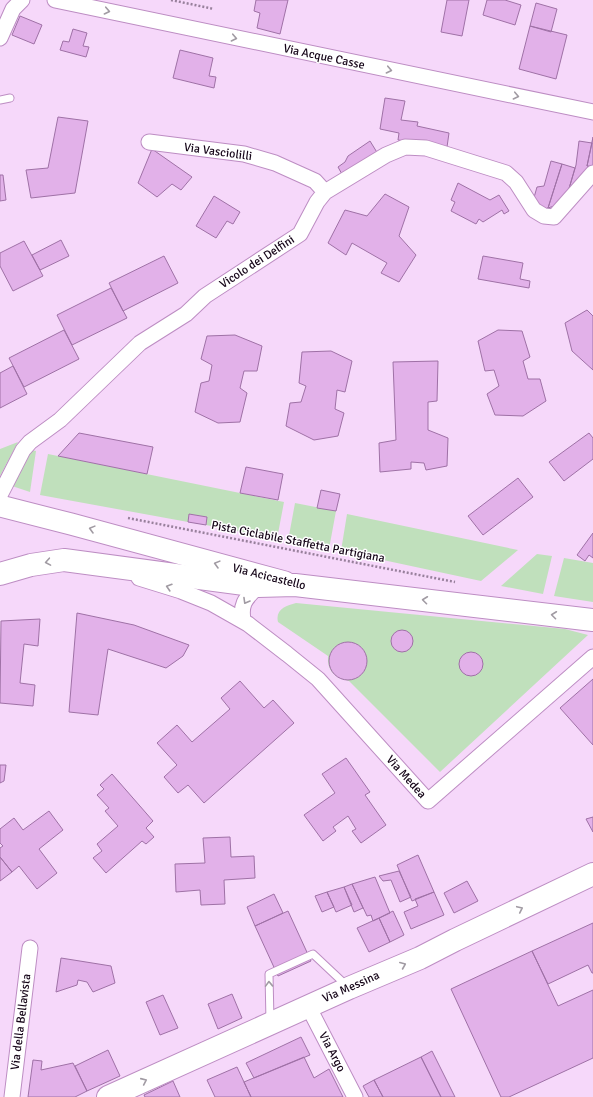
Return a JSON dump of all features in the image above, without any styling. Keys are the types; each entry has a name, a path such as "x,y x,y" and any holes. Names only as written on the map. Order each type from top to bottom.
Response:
{"main road":[{"name":"Via Acicastello","path":"6,505 295,585 593,620"},
{"path":"0,574 31,565 64,560 258,586 295,585"},
{"name":"Via Messina","path":"108,1097 308,1006 420,958 593,874"}],"street":[{"path":"0,38 13,9 22,0"},
{"name":"Via Acque Casse","path":"55,0 593,112"},
{"name":"Via Vasciolilli","path":"149,142 244,154 276,163 315,181 325,192"},
{"name":"Vicolo dei Delfini","path":"0,495 22,450 30,442 60,420 140,343 186,314 205,296 300,234 317,202 325,192 386,155 405,147 426,148 506,173 516,182 534,210 544,216 554,216 593,173"},
{"path":"87,562 181,591 211,603 243,620"},
{"path":"243,620 241,610 246,599 258,586"},
{"name":"Via Medea","path":"243,620 318,679 428,801 593,657"},
{"name":"Via della Bellavista","path":"12,1097 30,948"},
{"name":"Via Argo","path":"308,1006 355,1097"}],"lane":[{"path":"0,100 10,98"},
{"path":"270,1023 269,974 288,965 313,954 349,988"}],"path":[{"path":"171,0 214,9"},
{"name":"Pista Ciclabile Staffetta Partigiana","path":"121,516 455,582"}],"green space":[{"path":"18,442 0,476 0,449"},
{"path":"31,450 36,451 30,492 12,486"},
{"path":"48,454 284,502 277,539 206,525 207,517 190,514 188,522 40,495"},
{"path":"295,503 336,511 329,549 288,541"},
{"path":"347,514 518,550 481,581 341,551"},
{"path":"537,554 552,556 543,594 501,586"},
{"path":"564,558 593,563 593,602 554,596"},
{"path":"296,603 565,629 588,635 440,772 349,681 336,676 333,673 329,666 328,656 278,622 278,614 280,611 285,607"}],"building":[{"path":"256,0 288,0 280,34 257,28 260,13 254,11"},
{"path":"447,0 469,0 462,36 441,32"},
{"path":"487,0 505,0 521,5 515,25 483,15"},
{"path":"536,3 557,9 551,32 530,26"},
{"path":"20,16 42,25 34,44 12,35"},
{"path":"530,26 567,35 556,79 519,69"},
{"path":"73,29 87,33 83,46 89,47 86,57 60,50 63,41 69,42"},
{"path":"180,50 213,58 209,76 216,77 214,88 173,78"},
{"path":"385,98 405,101 401,120 418,122 417,126 449,133 447,147 398,140 399,133 380,129"},
{"path":"58,117 88,121 75,193 31,198 26,170 48,168"},
{"path":"593,137 593,167 587,166"},
{"path":"370,141 378,154 343,176 338,167 345,162 348,156"},
{"path":"579,141 592,143 587,166 593,167 568,192 576,165"},
{"path":"152,149 192,177 181,190 172,184 157,197 138,183"},
{"path":"551,161 562,164 548,208 545,209 533,201 537,187 544,186"},
{"path":"562,164 575,168 568,192 557,205 548,208"},
{"path":"0,175 3,175 6,200 0,201"},
{"path":"458,183 490,200 499,195 509,211 504,214 502,210 483,222 479,219 476,224 451,211 455,202 451,200"},
{"path":"385,194 409,207 399,236 416,255 399,282 381,273 387,263 352,243 346,255 328,243 345,210 367,216"},
{"path":"214,196 240,212 233,224 227,221 216,238 196,226"},
{"path":"61,240 69,256 40,270 32,255"},
{"path":"24,241 43,276 13,291 0,266 0,253"},
{"path":"164,256 178,283 123,311 109,283"},
{"path":"483,256 523,263 520,279 530,281 529,288 478,279"},
{"path":"111,288 127,318 72,345 57,315"},
{"path":"587,310 593,316 593,370 572,351 565,323"},
{"path":"64,330 79,359 24,387 9,358"},
{"path":"498,330 522,331 530,357 523,361 528,379 540,379 546,401 523,416 495,415 487,394 499,386 494,370 485,371 478,341"},
{"path":"235,335 262,346 257,371 244,371 240,388 247,393 240,422 218,423 195,412 201,383 209,381 212,365 201,359 207,336"},
{"path":"331,351 352,361 345,392 337,390 335,409 344,413 338,436 314,440 286,426 290,403 301,402 306,386 299,383 302,352"},
{"path":"438,361 437,401 428,402 428,430 448,438 447,466 426,470 424,463 411,462 411,469 380,472 379,443 396,440 393,362"},
{"path":"13,366 27,394 0,408 0,373"},
{"path":"79,433 153,447 147,474 58,456"},
{"path":"589,433 593,438 593,459 564,481 549,462"},
{"path":"246,467 283,474 278,500 240,493"},
{"path":"518,478 533,497 483,535 468,516"},
{"path":"321,490 340,494 336,511 317,508"},
{"path":"189,514 207,517 206,525 188,522"},
{"path":"593,533 593,558 589,555 585,561 577,555"},
{"path":"77,613 134,625 189,645 183,656 166,668 108,649 98,715 69,712"},
{"path":"40,619 38,646 24,644 20,683 35,685 33,706 0,703 1,621"},
{"path":"402,630 410,633 413,641 410,649 402,652 394,649 391,641 394,633"},
{"path":"344,642 352,642 362,647 366,654 366,668 362,675 352,680 344,680 334,675 332,672 329,665 329,657 334,647 337,645"},
{"path":"471,652 480,655 483,664 480,673 471,676 462,673 459,664 462,655"},
{"path":"593,679 593,745 560,708"},
{"path":"240,681 264,708 273,700 294,723 204,803 188,785 178,793 164,777 177,765 157,743 177,725 192,742 230,709 221,698"},
{"path":"346,758 370,792 365,795 386,825 361,843 352,831 356,829 348,816 333,827 336,831 323,841 304,815 335,793 322,774"},
{"path":"0,765 6,765 4,781 0,783"},
{"path":"112,774 153,821 146,828 154,837 146,844 142,841 106,873 93,858 102,851 97,844 118,826 105,811 109,808 97,795 104,789 100,785"},
{"path":"49,811 63,830 39,849 57,873 37,889 19,866 12,872 0,857 0,848 3,846 0,843 0,829 14,818 23,830"},
{"path":"593,817 593,832 586,819"},
{"path":"230,837 231,857 254,856 255,878 224,880 225,904 201,905 200,890 176,892 175,864 205,863 203,838"},
{"path":"418,855 434,892 412,901 397,865"},
{"path":"0,857 12,872 0,881"},
{"path":"399,871 411,897 400,902 391,880 383,881 379,876"},
{"path":"375,877 390,913 373,921 371,915 367,916 352,884"},
{"path":"467,881 478,901 454,913 444,893"},
{"path":"352,884 363,908 354,912 344,887"},
{"path":"344,887 352,905 336,912 327,892"},
{"path":"327,892 334,907 322,912 315,896"},
{"path":"434,892 444,915 411,929 404,912 418,906 415,899"},
{"path":"274,894 283,913 255,926 247,907"},
{"path":"288,911 311,961 278,976 255,926"},
{"path":"393,911 404,935 390,942 379,918"},
{"path":"379,918 390,942 369,952 357,928"},
{"path":"593,923 593,973 588,965 548,984 532,951"},
{"path":"532,951 558,1006 593,990 593,1058 509,1097 501,1097 451,989"},
{"path":"61,958 111,966 115,983 93,992 87,982 78,980 77,985 56,992"},
{"path":"232,994 242,1018 218,1029 208,1004"},
{"path":"163,995 178,1028 160,1035 146,1002"},
{"path":"301,1037 310,1055 254,1078 246,1063"},
{"path":"108,1050 120,1076 87,1091 75,1066"},
{"path":"432,1051 455,1097 441,1097 421,1057"},
{"path":"304,1057 314,1078 329,1069 343,1097 251,1097 244,1082"},
{"path":"421,1057 441,1097 383,1097 374,1080"},
{"path":"33,1060 42,1061 41,1070 73,1063 87,1091 75,1097 28,1097"},
{"path":"237,1067 251,1097 215,1097 207,1080"},
{"path":"374,1080 383,1097 369,1097 363,1086"},
{"path":"173,1081 180,1097 145,1097 144,1095"}]}
